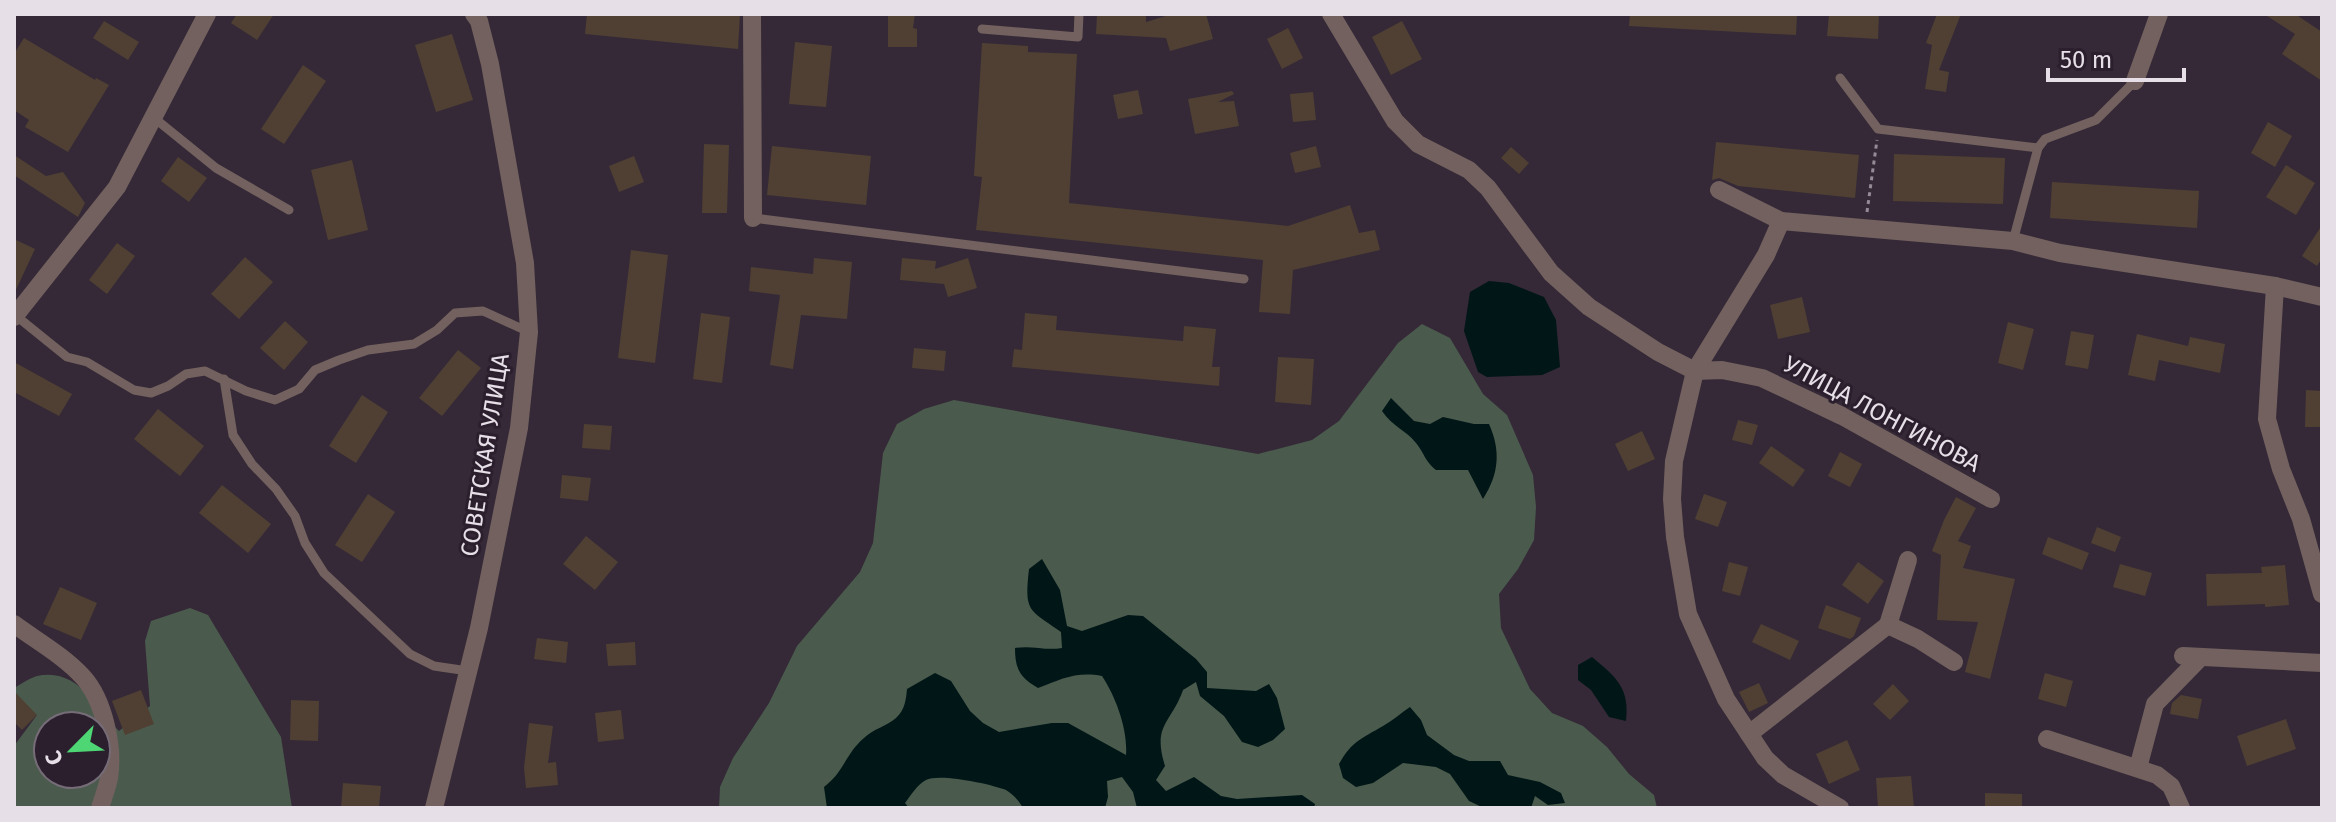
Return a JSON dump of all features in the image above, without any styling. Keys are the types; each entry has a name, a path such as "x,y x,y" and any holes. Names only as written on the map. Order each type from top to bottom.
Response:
{"street":[{"path":"14,316 117,187 207,14"},
{"path":"752,14 753,218"},
{"name":"УЛИЦА ЛОНГИНОВА","path":"1331,14 1395,121 1418,144 1469,170 1488,188 1551,273 1589,307 1658,352 1695,371 1722,370 1762,378 1842,416 1991,499"},
{"path":"2135,81 2159,14"},
{"name":"СОВЕТСКАЯ УЛИЦА","path":"434,808 468,671 519,428 529,332 525,263 482,16"},
{"path":"1719,190 1781,221 2013,241 2060,253 2275,286 2322,297"},
{"path":"1781,221 1766,255 1695,371 1674,461 1672,499 1675,537 1688,614 1726,699 1765,758 1783,775 1840,808"},
{"path":"2275,286 2267,419 2281,469 2301,519 2322,594"},
{"path":"1749,734 1888,625 1908,560"},
{"path":"14,624 86,679 94,695 108,739 109,777 100,808"},
{"path":"1888,625 1918,639 1954,662"},
{"path":"2138,768 2155,704 2192,656 2322,663"},
{"path":"2047,739 2157,775 2171,786 2181,808"}],"lane":[{"path":"982,29 1078,37 1079,14"},
{"path":"1840,78 1878,129 2038,148"},
{"path":"2013,241 2038,148 2045,139 2096,120 2135,81"},
{"path":"153,117 216,168 289,210"},
{"path":"753,218 1244,279"},
{"path":"14,316 67,357 87,362 134,390 151,393 186,374 205,371 246,391 275,400 299,389 315,370 339,360 368,350 414,344 437,330 455,313 483,311 529,332"},
{"path":"224,379 233,435 252,464 276,489 295,516 305,543 324,573 410,654 434,666 468,671"}],"path":[{"path":"1865,229 1878,129"}],"green space":[{"path":"1422,324 1450,338 1483,394 1507,415 1533,475 1536,507 1534,540 1499,594 1501,628 1530,689 1552,713 1583,726 1607,747 1629,774 1654,795 1657,808 719,808 720,787 733,758 769,703 797,646 860,572 873,543 883,453 897,424 924,409 954,400 1258,454 1312,440 1339,421 1398,343"},
{"path":"190,608 208,615 281,737 292,808 14,808 14,746 32,722 32,790 112,790 112,723 119,731 150,706 145,641 151,621"},
{"path":"37,676 64,678 85,692 101,710 32,710 32,714 14,711 14,688"}],"shaded area":[{"path":"1489,281 1509,283 1544,297 1556,320 1560,367 1542,375 1487,377 1478,372 1464,331 1470,292"},
{"path":"1391,398 1414,421 1430,424 1443,417 1489,424 1497,453 1492,481 1483,499 1468,470 1436,470 1412,439 1386,416 1382,411"},
{"path":"1042,559 1060,590 1067,626 1082,631 1128,615 1143,616 1196,659 1207,672 1207,688 1256,691 1269,684 1277,698 1285,729 1273,740 1258,747 1242,742 1224,716 1200,696 1196,682 1183,690 1162,732 1165,766 1156,780 1166,791 1194,777 1221,796 1237,799 1302,795 1315,804 1314,808 1137,808 1133,792 1122,777 1107,781 1105,808 1023,808 1006,790 978,782 933,778 920,785 905,803 909,808 827,808 824,787 853,750 868,735 899,715 907,689 935,673 951,681 970,711 999,732 1068,723 1126,755 1120,714 1102,676 1077,675 1038,688 1023,676 1018,667 1015,648 1062,648 1061,632 1035,614 1028,602 1029,569"},
{"path":"1592,657 1620,684 1626,700 1626,721 1609,717 1591,690 1578,680 1578,665"},
{"path":"1410,707 1421,720 1427,735 1454,755 1469,761 1500,761 1508,775 1540,782 1561,793 1565,803 1548,805 1535,796 1531,808 1484,808 1469,801 1450,774 1436,767 1403,763 1373,783 1356,787 1343,778 1339,764 1353,745"}],"building":[{"path":"237,14 274,14 257,40 231,23"},
{"path":"587,14 740,14 738,49 585,34"},
{"path":"888,14 915,14 913,28 917,29 917,47 888,47"},
{"path":"1097,14 1146,14 1146,22 1172,14 1206,14 1213,39 1170,51 1166,38 1096,34"},
{"path":"1630,14 1797,14 1796,35 1629,26"},
{"path":"1829,14 1879,14 1878,39 1827,36"},
{"path":"1937,14 1961,14 1939,70 1949,72 1946,92 1925,89 1932,45 1926,43"},
{"path":"2264,14 2295,14 2322,32 2322,81 2282,54 2295,34"},
{"path":"104,21 139,42 128,60 93,38"},
{"path":"1402,21 1422,59 1391,75 1372,37"},
{"path":"1288,28 1303,58 1282,69 1267,39"},
{"path":"452,34 473,100 436,112 415,45"},
{"path":"24,38 109,85 68,152 25,127 29,120 14,110 14,54"},
{"path":"795,42 832,46 826,107 789,104"},
{"path":"982,43 1028,46 1028,52 1077,54 1069,203 1288,226 1350,205 1359,233 1375,230 1380,250 1293,270 1290,314 1259,312 1263,260 976,230 982,177 974,176"},
{"path":"303,65 326,81 284,144 261,129"},
{"path":"1138,90 1143,114 1118,119 1113,95"},
{"path":"1232,91 1234,94 1218,102 1234,101 1239,126 1195,134 1188,99"},
{"path":"1313,92 1316,120 1293,122 1290,94"},
{"path":"2268,122 2292,136 2275,167 2251,153"},
{"path":"1716,142 1859,155 1855,198 1738,186 1719,178 1712,180"},
{"path":"704,144 729,145 727,213 702,213"},
{"path":"772,146 871,156 866,205 767,195"},
{"path":"1316,146 1321,167 1295,173 1290,153"},
{"path":"1511,147 1529,163 1519,174 1501,158"},
{"path":"1894,154 2005,158 2003,204 1893,201"},
{"path":"14,155 46,176 63,172 85,203 78,217 14,175"},
{"path":"634,156 644,182 619,192 609,166"},
{"path":"178,157 207,178 189,202 161,181"},
{"path":"352,160 368,230 328,240 311,170"},
{"path":"2286,165 2315,183 2296,215 2266,197"},
{"path":"2052,182 2199,191 2197,228 2050,218"},
{"path":"2322,225 2322,258 2317,266 2302,256"},
{"path":"14,239 35,249 14,294"},
{"path":"117,243 135,256 107,294 89,280"},
{"path":"631,250 668,255 655,363 618,358"},
{"path":"245,257 273,282 239,319 211,294"},
{"path":"814,258 852,262 847,319 801,315 793,369 770,365 780,295 749,291 751,267 813,274"},
{"path":"902,258 936,261 935,269 968,258 977,288 948,297 944,284 900,280"},
{"path":"1802,297 1810,332 1778,339 1770,305"},
{"path":"701,313 730,317 722,383 693,379"},
{"path":"1025,313 1057,316 1056,330 1183,341 1184,326 1216,329 1212,367 1220,367 1219,386 1012,367 1014,349 1022,350"},
{"path":"285,321 308,342 284,370 260,348"},
{"path":"2008,322 2034,329 2023,370 1998,363"},
{"path":"2071,331 2094,335 2088,369 2065,365"},
{"path":"2137,334 2188,346 2190,337 2225,344 2220,373 2159,360 2155,381 2128,375"},
{"path":"914,348 946,351 944,371 912,368"},
{"path":"458,350 481,368 442,416 419,398"},
{"path":"1278,357 1314,359 1311,405 1275,402"},
{"path":"14,362 72,394 59,416 14,392"},
{"path":"2306,390 2322,391 2322,427 2305,427"},
{"path":"362,395 388,412 356,463 329,446"},
{"path":"158,409 204,446 180,476 134,439"},
{"path":"1738,420 1758,425 1752,445 1732,440"},
{"path":"584,424 612,426 610,450 582,448"},
{"path":"1642,431 1655,459 1628,471 1615,444"},
{"path":"1771,446 1805,470 1793,487 1759,463"},
{"path":"1840,452 1862,464 1850,487 1828,476"},
{"path":"562,475 591,478 588,501 560,498"},
{"path":"222,485 271,524 248,553 199,513"},
{"path":"368,494 395,512 362,562 335,545"},
{"path":"1704,494 1727,502 1718,527 1695,519"},
{"path":"1956,497 1976,508 1958,541 1971,546 1963,568 2015,579 1990,679 1965,672 1978,622 1937,620 1941,555 1932,551"},
{"path":"2097,527 2121,537 2115,552 2091,543"},
{"path":"586,536 618,562 595,590 563,564"},
{"path":"2048,537 2089,553 2082,570 2042,554"},
{"path":"1729,562 1748,567 1740,596 1722,591"},
{"path":"1858,562 1884,581 1868,604 1842,585"},
{"path":"2120,564 2152,573 2145,596 2113,587"},
{"path":"2285,565 2289,605 2207,606 2206,574 2262,573 2261,567"},
{"path":"60,587 97,603 81,640 43,624"},
{"path":"1826,605 1861,618 1854,636 1850,639 1818,628"},
{"path":"1761,624 1799,641 1790,660 1752,642"},
{"path":"537,638 568,642 566,663 534,659"},
{"path":"635,642 636,665 608,666 606,644"},
{"path":"2045,673 2073,681 2066,707 2038,699"},
{"path":"1759,683 1768,703 1749,712 1739,692"},
{"path":"1893,684 1909,701 1890,720 1873,704"},
{"path":"141,690 154,724 125,735 112,701"},
{"path":"14,691 32,710 32,720 22,730 14,722"},
{"path":"2181,695 2202,699 2198,719 2170,714 2172,703"},
{"path":"291,700 319,701 318,741 290,740"},
{"path":"621,710 624,739 598,742 595,713"},
{"path":"2286,719 2296,749 2247,766 2237,736"},
{"path":"529,723 553,726 548,763 556,762 558,785 526,788 524,768"},
{"path":"1847,740 1860,770 1829,784 1816,754"},
{"path":"1911,776 1914,808 1878,808 1876,778"},
{"path":"343,783 381,786 379,808 341,808"},
{"path":"1985,793 2022,794 2022,808 1985,808"}]}
